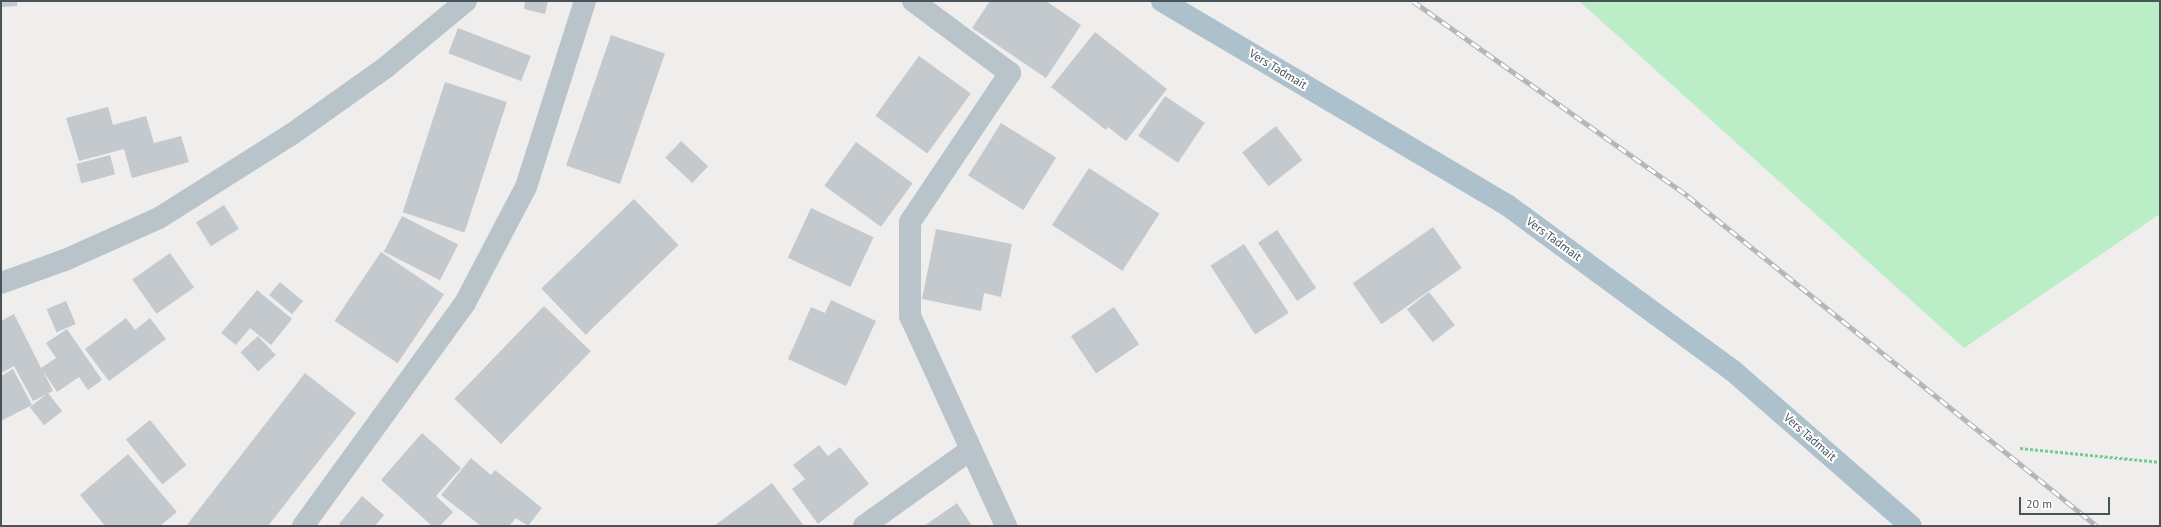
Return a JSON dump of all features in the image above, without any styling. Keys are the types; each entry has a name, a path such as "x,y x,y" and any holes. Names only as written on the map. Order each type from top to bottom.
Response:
{"main road":[{"name":"Vers Tadmait","path":"1162,1 1507,205 1732,370 1911,526"}],"street":[{"path":"1,283 65,260 159,218 292,134 379,72 466,1"},
{"path":"303,526 465,302 526,187 585,1"},
{"path":"913,1 1010,73 910,222 910,316 1006,526"},
{"path":"864,526 970,450"}],"path":[{"path":"2020,448 2160,462"}],"green space":[{"path":"1579,1 2160,1 2160,214 1964,348"}],"building":[{"path":"1,1 17,1 17,6 1,7"},
{"path":"525,1 548,1 545,14 524,9"},
{"path":"990,1 1046,1 1081,25 1046,78 972,28"},
{"path":"458,28 531,56 521,81 448,53"},
{"path":"1095,32 1167,89 1126,141 1108,127 1106,130 1051,87"},
{"path":"611,35 665,54 620,184 566,165"},
{"path":"919,56 971,94 927,153 876,116"},
{"path":"445,82 507,102 464,232 403,212"},
{"path":"1165,96 1205,123 1178,163 1138,136"},
{"path":"108,107 113,125 146,116 154,143 181,136 189,162 132,178 124,149 79,161 66,118"},
{"path":"1001,123 1056,157 1023,210 968,176"},
{"path":"1276,126 1302,160 1269,186 1242,152"},
{"path":"681,141 708,166 692,183 665,158"},
{"path":"856,142 913,183 881,227 824,186"},
{"path":"110,155 115,174 81,183 76,164"},
{"path":"1089,168 1159,214 1122,271 1052,225"},
{"path":"634,199 678,245 586,335 541,289"},
{"path":"224,205 239,229 211,246 196,222"},
{"path":"811,208 874,237 850,287 788,258"},
{"path":"402,216 458,245 440,280 384,252"},
{"path":"1433,227 1462,268 1381,324 1353,283"},
{"path":"936,229 1012,244 1001,297 984,293 981,311 922,299"},
{"path":"1277,230 1316,288 1297,301 1258,243"},
{"path":"1244,244 1289,313 1255,335 1210,266"},
{"path":"381,252 444,294 398,363 335,321"},
{"path":"170,253 194,287 156,314 132,279"},
{"path":"280,282 303,301 292,314 269,295"},
{"path":"257,290 292,319 271,345 250,328 236,345 221,333"},
{"path":"1429,292 1455,325 1433,342 1407,309"},
{"path":"831,300 876,321 846,386 788,359 811,307 825,313"},
{"path":"66,301 76,324 56,332 47,309"},
{"path":"544,306 591,351 501,444 454,399"},
{"path":"1114,307 1139,344 1096,373 1071,336"},
{"path":"14,314 41,368 56,358 46,343 67,329 102,380 88,390 79,377 57,392 43,371 53,391 33,401 14,366 1,373 1,321"},
{"path":"126,318 135,330 150,318 166,339 109,381 85,349"},
{"path":"258,336 276,355 258,371 240,352"},
{"path":"13,369 32,405 1,421 1,376"},
{"path":"305,373 356,413 268,526 186,526"},
{"path":"48,393 62,411 44,425 30,407"},
{"path":"150,420 187,465 162,485 126,440"},
{"path":"422,433 461,468 436,496 453,512 440,526 432,526 381,480"},
{"path":"819,445 828,456 840,447 869,484 818,524 792,489 805,479 793,465"},
{"path":"128,454 177,512 160,526 105,526 80,495"},
{"path":"471,458 491,475 495,470 542,508 528,526 516,518 509,526 481,526 441,495"},
{"path":"772,483 804,526 714,526"},
{"path":"362,496 384,515 375,526 342,526 339,524"},
{"path":"957,503 972,526 924,526"}],"railway":[{"path":"1413,1 1688,196 2097,526"}]}
